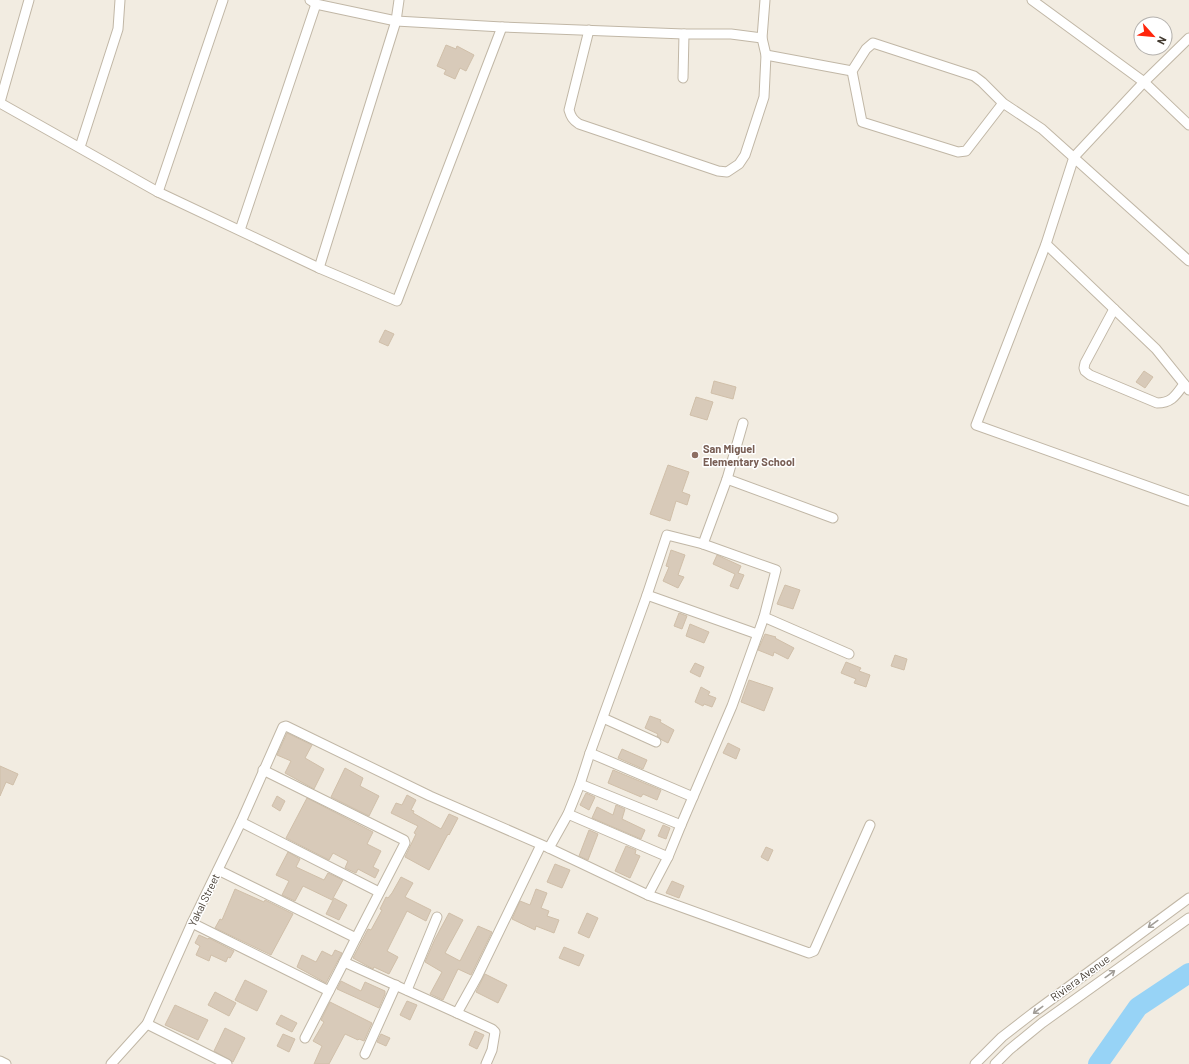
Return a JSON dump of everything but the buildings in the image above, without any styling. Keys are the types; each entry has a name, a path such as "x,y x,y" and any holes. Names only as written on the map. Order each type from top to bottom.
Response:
{"street":[{"path":"29,0 0,103 158,192 318,268 397,301 502,27"},
{"path":"80,147 118,29 120,0"},
{"path":"158,192 223,0"},
{"path":"318,268 396,21 399,0"},
{"path":"589,30 569,110 570,116 574,121 718,171 727,172 740,164 745,155 764,97 766,55 762,38 765,0"},
{"path":"1032,0 1144,82 1189,125"},
{"path":"240,230 313,2 396,21 502,27 684,34 731,34 762,38"},
{"path":"683,78 684,34"},
{"path":"1189,38 1144,82 1074,157 1046,244 976,425 1189,501"},
{"path":"1003,103 966,151 958,152 862,122 852,71 866,49 873,43 974,76 1003,103 1042,129 1189,261"},
{"path":"766,55 852,71"},
{"path":"1046,244 1114,309 1156,350 1187,387 1172,400 1164,403 1157,403 1085,371 1085,363 1114,309"},
{"path":"703,544 727,478 743,422"},
{"path":"727,478 832,518"},
{"path":"457,1013 545,847 568,814 648,595 667,535 703,544 776,570 764,617 732,706 680,825 668,857 648,895"},
{"path":"648,595 757,634"},
{"path":"764,617 849,654"},
{"path":"603,718 656,742"},
{"name":"Yakal Street","path":"111,1064 147,1024 192,923 241,822 283,727 286,726 430,796 545,847"},
{"path":"590,753 693,797"},
{"path":"263,770 404,840 405,843 305,1038"},
{"path":"580,784 680,825"},
{"path":"568,814 668,857"},
{"path":"241,822 379,892"},
{"path":"545,847 648,895 809,953 814,950 870,825"},
{"path":"218,870 356,938"},
{"name":"Riviera Avenue","path":"975,1064 1002,1038 1033,1013 1188,903"},
{"path":"407,990 437,917"},
{"name":"Riviera Avenue","path":"995,1064 1009,1050 1042,1023 1189,918"},
{"path":"192,923 329,991"},
{"path":"344,962 492,1029 496,1032 486,1064"},
{"path":"365,1054 396,985"},
{"path":"147,1024 227,1064"},
{"path":"0,1061 6,1064"}],"waterway":[{"path":"1098,1064 1138,1007 1189,973"}],"place":[{"name":"San Miguel Elementary School","path":"695,455"}]}
